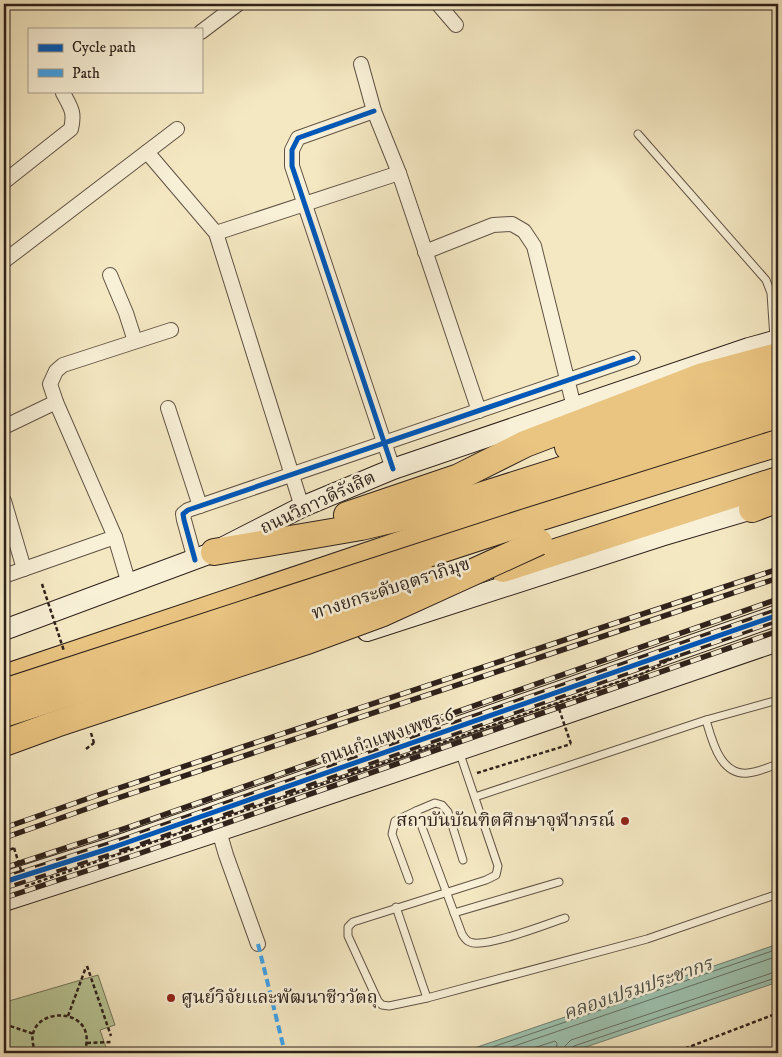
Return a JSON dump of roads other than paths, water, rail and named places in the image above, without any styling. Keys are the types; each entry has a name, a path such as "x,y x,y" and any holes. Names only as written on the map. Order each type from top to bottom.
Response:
{"highway":[{"path":"459,477 525,444 777,346"},
{"path":"281,540 325,522 459,477 538,457 692,404 778,382"},
{"path":"205,556 361,526 445,507 778,401"},
{"path":"4,678 524,503 778,425"},
{"name":"ทางยกระดับอุตราภิมุข","path":"4,692 522,523 778,443"},
{"name":"ทางยกระดับอุตราภิมุข","path":"4,714 538,542 778,462"},
{"path":"662,536 778,482"},
{"path":"4,733 548,554 778,482"},
{"path":"752,508 778,499"},
{"path":"4,743 304,642 383,613 538,542"}],"street":[{"path":"202,31 238,4"},
{"path":"438,4 456,25"},
{"path":"361,64 374,111 399,174 479,410"},
{"path":"4,182 71,129 74,117 63,93"},
{"path":"374,111 298,138 292,150 292,166 393,469"},
{"path":"4,261 177,129"},
{"path":"147,152 216,233 302,507"},
{"path":"216,233 399,174"},
{"path":"425,252 493,225 512,224 524,231 534,246 574,407"},
{"path":"110,275 126,313 135,341"},
{"path":"130,584 115,537 56,402 50,384 56,371 63,364 171,330"},
{"name":"ถนนวิภาวดีรังสิต","path":"4,630 205,556 302,507 393,469 749,348 777,346"},
{"path":"205,556 183,514 200,506 633,358"},
{"path":"4,427 56,402"},
{"path":"168,408 200,506"},
{"path":"4,501 24,569"},
{"path":"4,749 662,536 752,508 778,503"},
{"path":"4,576 115,537"},
{"name":"ถนนกำแพงเพชร 6","path":"4,882 133,840 778,616"},
{"name":"ถนนกำแพงเพชร 6","path":"4,901 778,641"},
{"path":"679,650 687,672"},
{"path":"220,830 226,856 258,944"}],"lane":[{"path":"774,4 778,8"},
{"path":"638,134 766,280 771,293 777,346"},
{"path":"475,797 706,720 778,700"},
{"path":"706,720 718,755 723,762 734,770 746,773 778,764"},
{"path":"458,750 498,866 496,875 353,922 348,927 348,936 378,1001 382,1005 389,1006 427,998 647,940 778,894"},
{"path":"409,880 392,834 395,821 435,803 442,804 448,812 464,860"},
{"path":"416,811 462,934 467,941 487,943 565,918"},
{"path":"454,913 559,882"},
{"path":"396,907 427,998"}],"water":[{"path":"778,944 778,982 568,1053 460,1053"}],"railway":[{"path":"4,828 778,569"},
{"path":"4,838 109,801 778,578"},
{"path":"4,868 126,828 778,599"},
{"path":"4,878 130,837 778,610"},
{"path":"4,888 133,846 778,620"},
{"path":"4,898 135,855 778,631"}],"place":[{"name":"สถาบันบัณฑิตศึกษาจุฬาภรณ์","path":"625,821"},
{"name":"ศูนย์วิจัยและพัฒนาชีววัตถุ","path":"171,998"}],"water label":[{"name":"คลองเปรมประชากร","path":"638,989"}]}
